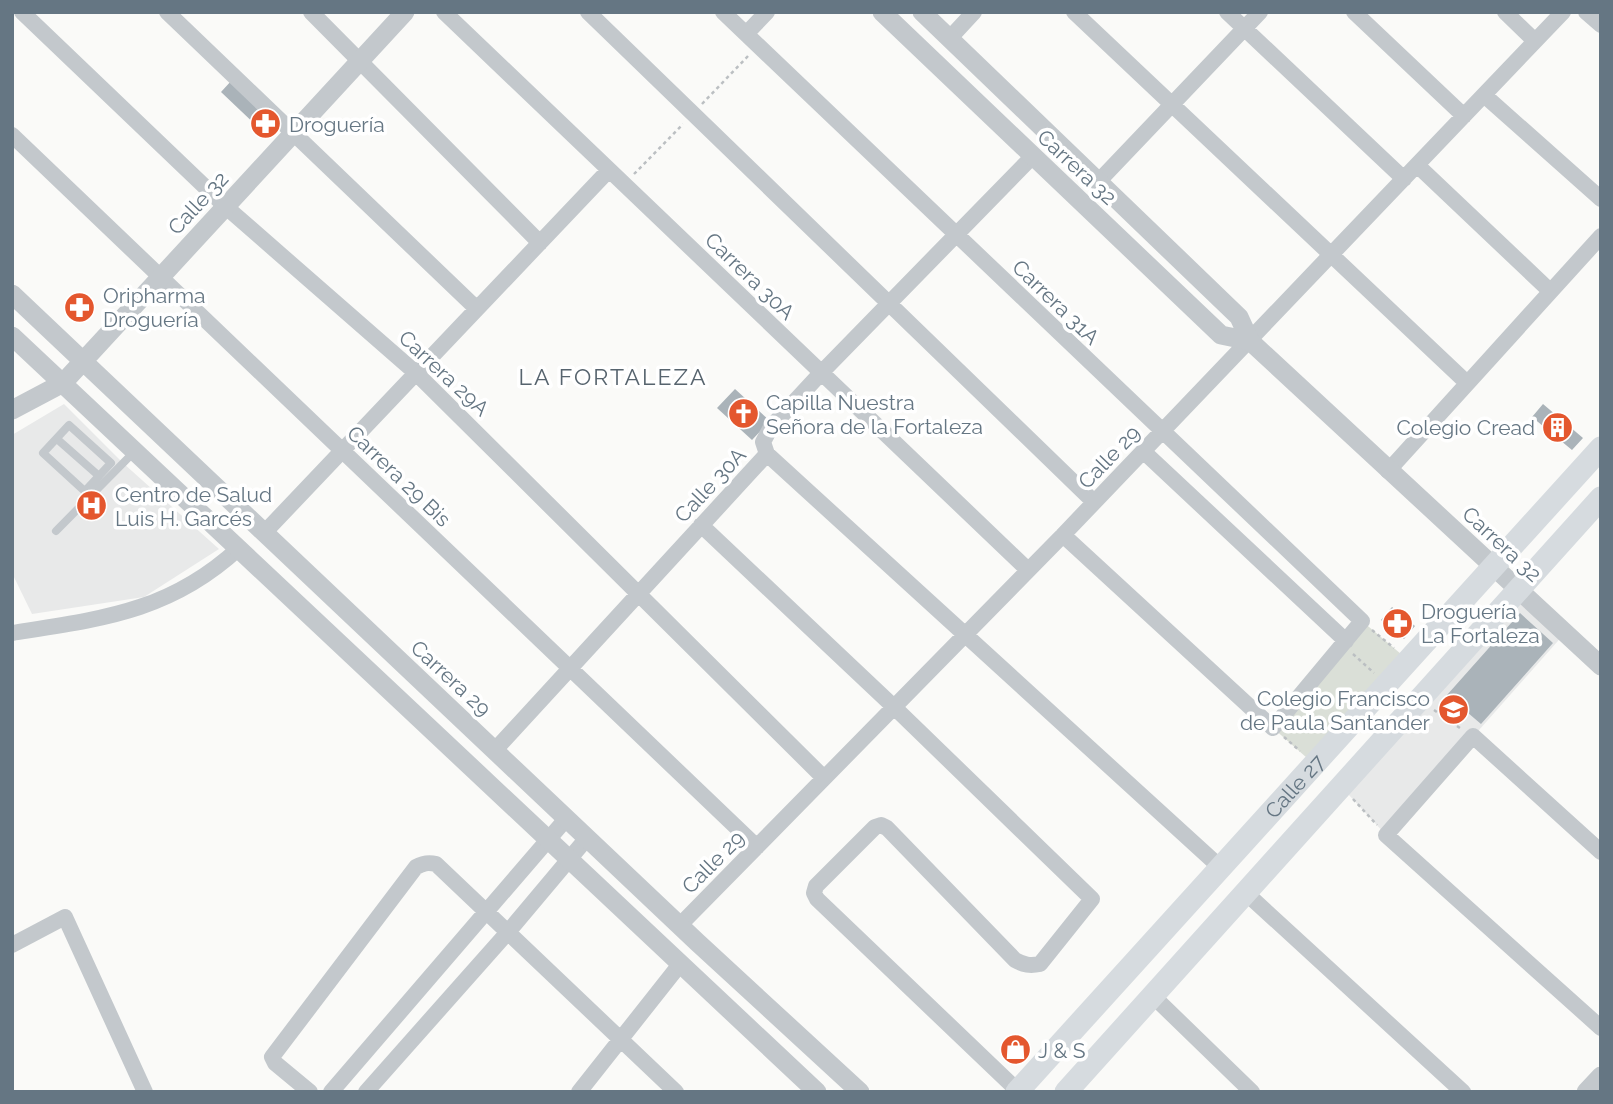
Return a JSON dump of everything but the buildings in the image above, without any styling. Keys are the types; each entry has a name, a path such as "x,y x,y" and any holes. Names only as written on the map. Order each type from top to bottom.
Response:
{"main road":[{"name":"Calle 27","path":"1018,1091 1601,448"},
{"name":"Calle 27","path":"1067,1092 1601,498"}],"street":[{"name":"Carrera 29A","path":"22,12 226,207 416,373 824,778"},
{"path":"167,12 477,309"},
{"path":"311,12 540,243"},
{"name":"Calle 32","path":"12,410 63,383 405,12"},
{"name":"Carrera 30A","path":"444,12 1028,570"},
{"path":"589,12 1094,502"},
{"name":"Carrera 31A","path":"723,12 1362,621"},
{"path":"746,34 767,12"},
{"name":"Carrera 32","path":"882,12 1222,335 1250,341"},
{"name":"Carrera 32","path":"922,12 1239,317 1250,341 1601,666"},
{"path":"949,38 974,12"},
{"path":"1074,12 1466,382"},
{"path":"1227,12 1404,179"},
{"path":"1098,182 1260,12"},
{"path":"1354,12 1464,116"},
{"path":"1504,12 1535,41"},
{"name":"Calle 29","path":"680,925 1063,535 1563,12"},
{"path":"1586,12 1601,25"},
{"path":"1484,95 1601,199"},
{"name":"Carrera 29 Bis","path":"12,135 757,847"},
{"name":"Calle 30A","path":"495,750 767,454 763,442 771,427 1032,157"},
{"path":"1418,165 1550,291"},
{"path":"264,533 610,170"},
{"path":"1388,471 1601,236"},
{"name":"Carrera 29","path":"12,294 566,819 860,1092"},
{"path":"12,335 817,1092"},
{"path":"1143,451 1344,643"},
{"path":"767,454 965,635 1026,687 1221,868"},
{"path":"701,525 1093,899 1040,964 1031,966 1015,960 887,828 881,825 875,827 816,886 814,893 817,899 1018,1091"},
{"path":"1063,535 1273,728 1362,621"},
{"path":"14,628 116,615 141,609 200,579 239,548"},
{"path":"1601,852 1473,736 1386,835 1601,1028"},
{"path":"331,1092 566,819"},
{"path":"366,1092 508,932 587,838"},
{"path":"310,1092 275,1063 272,1056 416,867 423,863 436,864 676,1092"},
{"path":"1246,892 1463,1092"},
{"path":"12,945 65,917 145,1092"},
{"path":"579,1092 681,963"},
{"path":"1153,996 1252,1092"},
{"path":"1586,1092 1601,1076"}],"lane":[{"path":"69,425 111,463 88,494 43,453 69,425"},
{"path":"57,439 99,476"},
{"path":"56,531 88,494 135,451"}],"path":[{"path":"1362,621 1408,660"},
{"path":"1344,643 1386,684"},
{"path":"1428,706 1473,736"},
{"path":"1349,794 1386,835"}],"shaded area":[{"name":"Centro de Salud Luis H. Garcés","path":"64,404 123,463 219,549 144,597 32,614 12,573 12,435"},
{"name":"Colegio Francisco de Paula Santander","path":"1518,590 1565,633 1386,835 1348,794"},
{"path":"1362,621 1408,660 1315,765 1273,728"}],"place":[{"name":"Droguería","path":"266,124"},
{"name":"Oripharma Droguería","path":"80,307"},
{"name":"Capilla Nuestra Señora de la Fortaleza","path":"743,414"},
{"name":"Colegio Cread","path":"1558,427"},
{"name":"Centro de Salud Luis H. Garcés","path":"92,506"},
{"name":"Droguería La Fortaleza","path":"1398,623"},
{"name":"Colegio Francisco de Paula Santander","path":"1453,710"},
{"name":"J & S","path":"1015,1050"}],"district":[{"name":"LA FORTALEZA","path":"613,376"}]}
